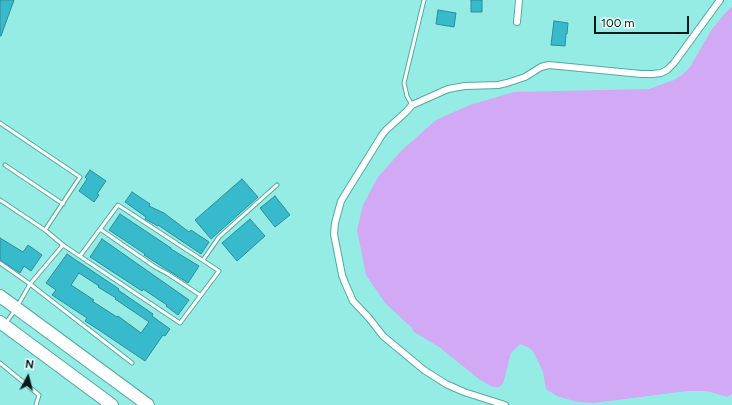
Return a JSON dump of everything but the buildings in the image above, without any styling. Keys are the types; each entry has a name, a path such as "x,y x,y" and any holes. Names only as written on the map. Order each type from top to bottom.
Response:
{"highway":[{"path":"0,296 148,405"},
{"path":"2,326 112,405"}],"street":[{"path":"517,22 519,0"},
{"path":"505,405 464,392 446,384 424,370 383,336 353,301 342,275 334,234 335,223 341,202 382,135 412,105 448,89 465,86 498,85 507,83 525,77 540,67 549,65 641,74 661,73 667,70 674,63 720,0"}],"lane":[{"path":"412,105 407,96 404,83 424,0"},
{"path":"0,123 80,177 45,230"},
{"path":"5,165 63,204"},
{"path":"203,260 219,237 277,185"},
{"path":"0,200 45,230 63,245 180,323 219,271 118,205 80,256"},
{"path":"100,229 155,267 200,295"},
{"path":"2,326 16,308 30,284 63,245"},
{"path":"0,263 30,284 132,363"},
{"path":"0,363 39,395 36,405"}],"shaded area":[{"path":"732,7 732,394 727,397 707,391 687,391 594,403 577,402 557,396 546,389 543,372 533,351 520,344 511,353 503,384 499,387 493,387 479,379 439,347 414,332 411,327 386,304 366,275 357,230 363,205 378,177 402,150 436,120 470,105 514,92 649,89 674,80 690,67 712,29"}]}
